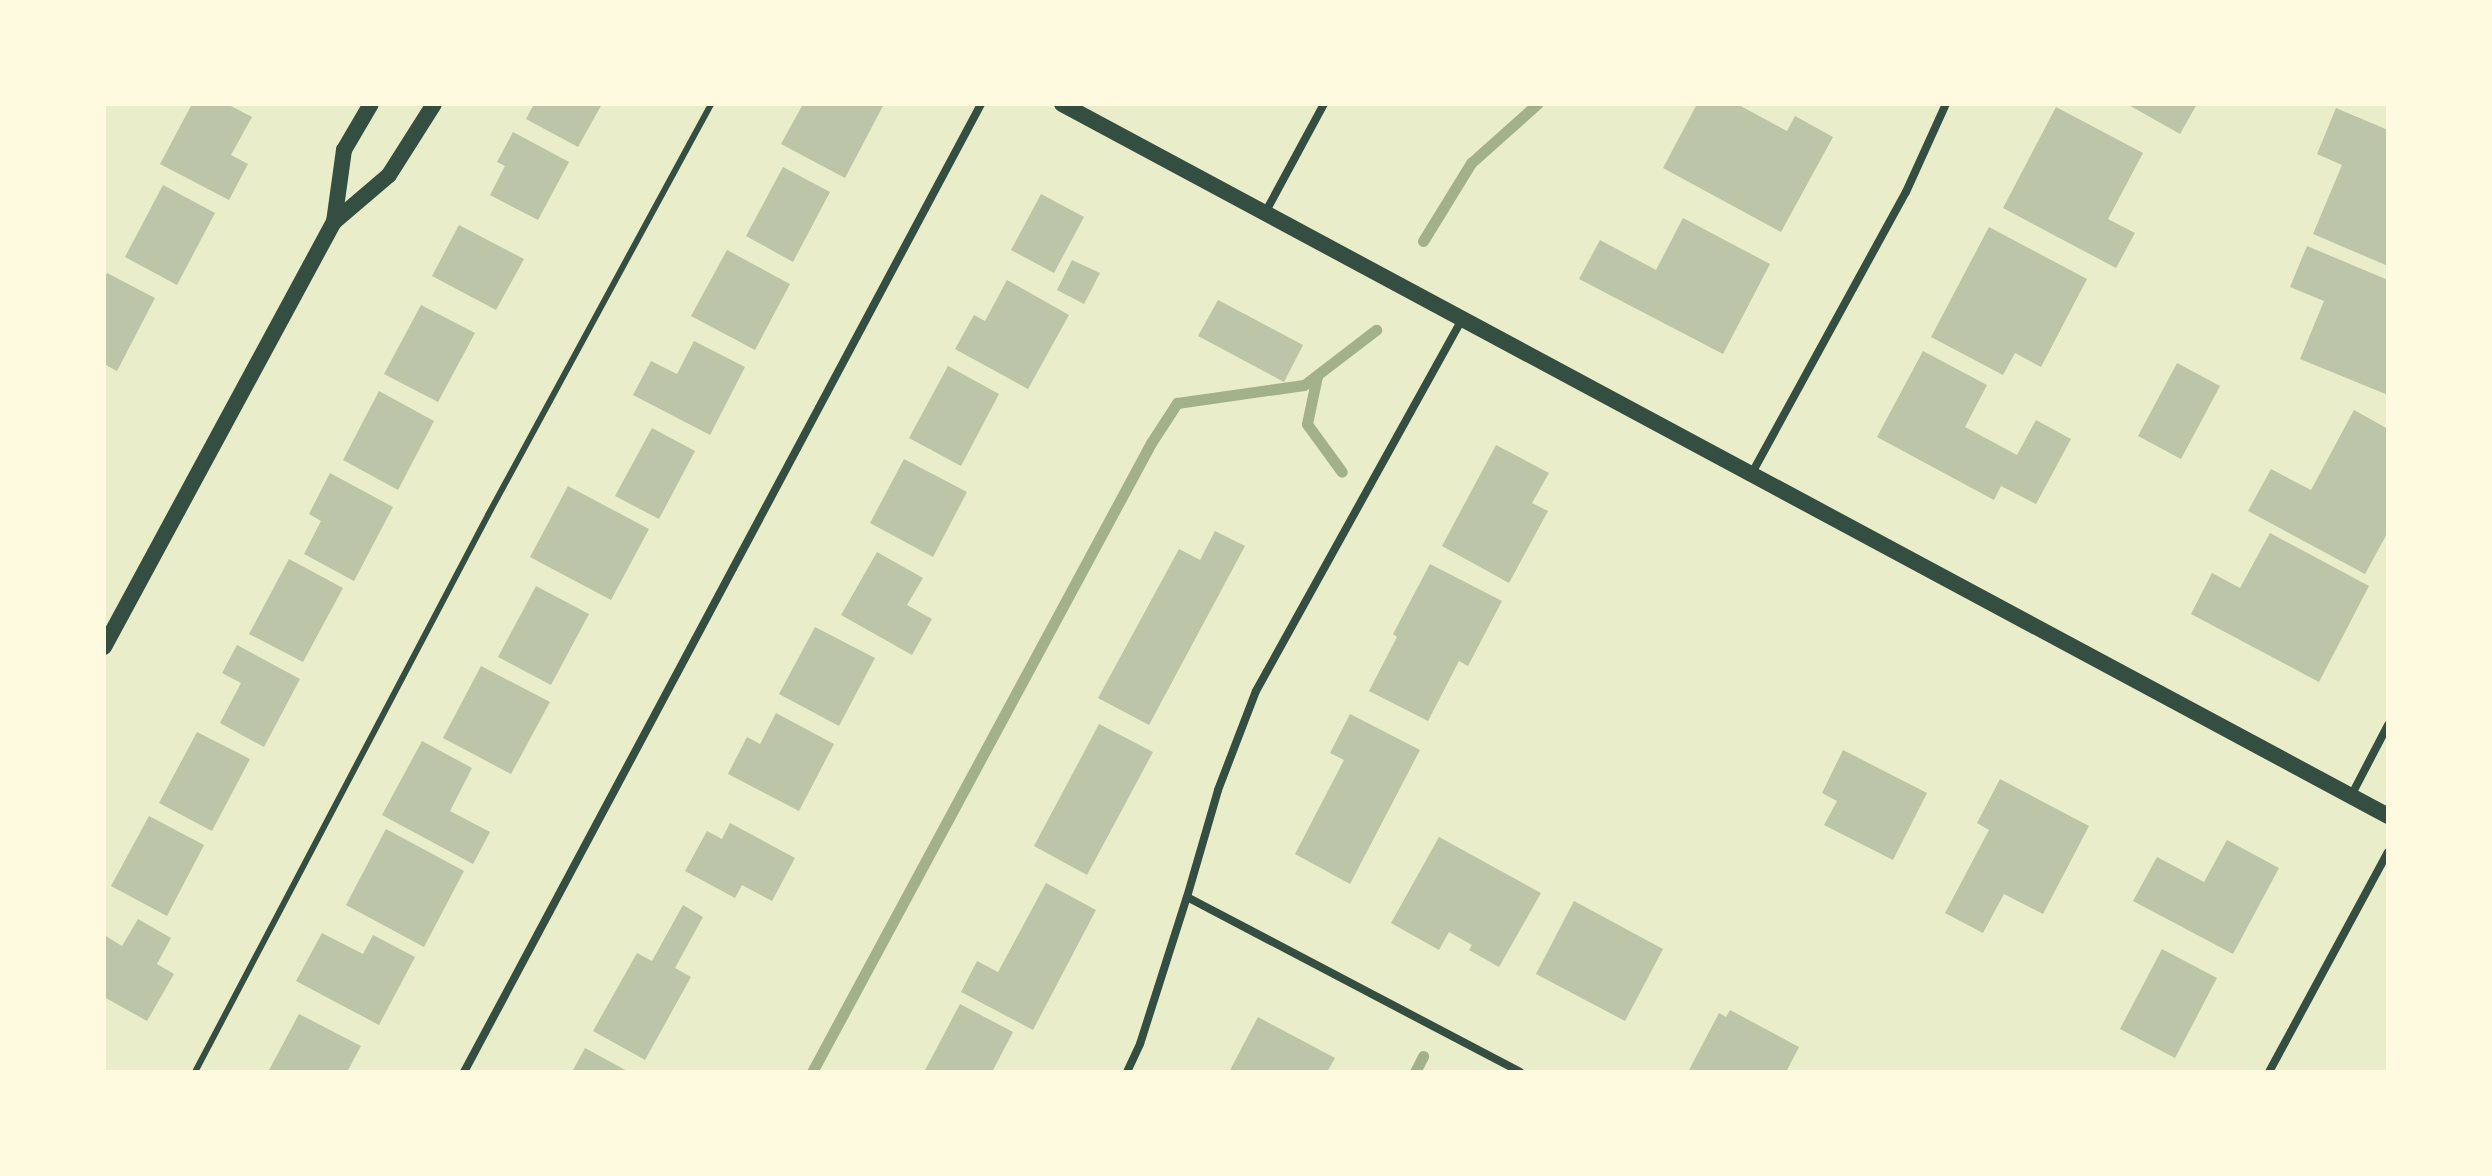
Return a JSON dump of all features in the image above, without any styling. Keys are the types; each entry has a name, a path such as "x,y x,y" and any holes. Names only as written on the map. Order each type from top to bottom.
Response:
{"main road":[{"path":"104,647 334,222 344,150 371,104"},
{"path":"334,222 389,175 434,104"},
{"path":"1062,104 2388,816"}],"street":[{"path":"464,1072 981,104"},
{"path":"1265,213 1324,104"},
{"path":"1752,473 1906,192 1946,104"},
{"path":"1127,1072 1140,1044 1218,790 1256,691 1463,319"},
{"path":"2351,796 2388,725"},
{"path":"2269,1072 2388,852"},
{"path":"1187,897 1520,1072"}],"lane":[{"path":"195,1072 488,515 711,104"}],"building":[{"path":"192,104 227,104 252,117 231,155 248,164 229,200 160,164"},
{"path":"534,104 602,104 578,147 526,119"},
{"path":"803,104 884,104 845,178 781,144"},
{"path":"1697,104 1737,104 1787,131 1795,116 1833,137 1781,232 1663,168"},
{"path":"2127,104 2197,104 2180,134"},
{"path":"2056,107 2143,153 2108,219 2135,233 2116,268 2003,208"},
{"path":"2336,108 2388,130 2388,266 2313,234 2342,165 2317,154"},
{"path":"513,132 569,162 538,220 490,195 505,166 497,162"},
{"path":"783,167 830,192 793,262 746,236"},
{"path":"163,185 215,213 177,285 125,257"},
{"path":"1041,194 1084,217 1054,273 1011,250"},
{"path":"1683,218 1770,264 1723,354 1579,279 1600,240 1656,270"},
{"path":"459,225 524,259 496,310 432,276"},
{"path":"1989,227 2087,279 2041,367 2015,353 2003,375 1931,337"},
{"path":"2307,246 2388,280 2388,395 2300,359 2324,301 2290,287"},
{"path":"727,250 790,284 755,350 691,316"},
{"path":"1072,260 1100,273 1084,304 1057,290"},
{"path":"107,273 155,298 117,371 104,364 104,279"},
{"path":"1007,280 1069,315 1028,389 955,349 974,315 985,321"},
{"path":"1218,300 1303,345 1284,382 1198,336"},
{"path":"421,305 475,333 438,402 384,374"},
{"path":"694,341 745,367 710,435 633,395 651,361 677,374"},
{"path":"1923,351 1987,385 1965,427 2017,455 2036,420 2071,439 2036,504 2001,486 1994,500 1877,437"},
{"path":"2177,363 2220,386 2181,459 2138,436"},
{"path":"948,366 999,394 961,466 909,438"},
{"path":"379,391 434,421 398,490 343,460"},
{"path":"2354,410 2388,429 2388,532 2365,574 2248,511 2271,469 2311,490"},
{"path":"652,428 695,451 659,519 615,496"},
{"path":"1496,445 1549,473 1532,503 1548,511 1509,583 1442,546"},
{"path":"904,459 967,492 933,557 870,523"},
{"path":"330,473 393,507 354,581 304,554 321,521 309,514"},
{"path":"568,486 649,529 611,600 530,557"},
{"path":"1215,531 1245,546 1149,725 1098,698 1179,549 1200,560"},
{"path":"2270,533 2369,586 2319,682 2191,614 2212,573 2240,588"},
{"path":"877,552 923,578 907,605 932,619 912,655 841,615"},
{"path":"289,559 343,588 303,662 249,634"},
{"path":"1430,564 1502,601 1468,666 1459,661 1428,721 1369,691 1397,637 1393,634"},
{"path":"536,586 589,614 551,685 498,657"},
{"path":"815,627 875,658 839,726 779,694"},
{"path":"237,645 300,679 264,747 220,723 241,683 222,673"},
{"path":"481,666 550,702 511,774 443,738"},
{"path":"776,713 834,744 799,811 728,774 747,737 760,744"},
{"path":"1350,714 1420,750 1350,884 1295,854 1344,760 1330,753"},
{"path":"1099,724 1153,752 1087,875 1034,846"},
{"path":"197,732 250,759 212,831 159,803"},
{"path":"422,741 472,768 450,811 490,832 473,864 382,815"},
{"path":"1843,750 1927,793 1893,860 1824,825 1837,801 1822,793"},
{"path":"2000,779 2089,826 2043,914 2004,894 1983,933 1945,913 1989,830 1977,823"},
{"path":"149,816 204,845 167,916 111,886"},
{"path":"730,823 795,858 772,901 742,885 735,898 685,871 707,831 722,839"},
{"path":"386,829 464,871 424,947 346,905"},
{"path":"1439,837 1541,893 1499,967 1469,950 1472,945 1449,932 1439,950 1391,923"},
{"path":"2227,840 2279,868 2233,954 2133,901 2157,857 2204,882"},
{"path":"1046,883 1096,910 1033,1030 961,992 977,961 998,972"},
{"path":"1574,901 1663,949 1625,1021 1536,974"},
{"path":"683,905 703,917 675,968 691,977 645,1060 593,1031 637,953 652,961"},
{"path":"138,919 171,938 157,964 174,974 147,1021 104,997 104,935 122,946"},
{"path":"322,933 363,954 373,935 415,957 379,1025 296,981"},
{"path":"2162,949 2217,978 2175,1058 2120,1029"},
{"path":"960,1004 1013,1032 992,1072 924,1072"},
{"path":"1730,1010 1799,1047 1786,1072 1688,1072 1719,1013 1726,1017"},
{"path":"299,1014 361,1046 347,1072 268,1072"},
{"path":"1258,1017 1335,1058 1327,1072 1229,1072"},
{"path":"585,1048 629,1072 572,1072"}],"waterway":[{"path":"1423,241 1471,163 1537,104"},
{"path":"812,1072 1151,443 1177,403 1304,385 1376,330"},
{"path":"1317,376 1307,424 1342,472"},
{"path":"1415,1072 1423,1056"}]}
